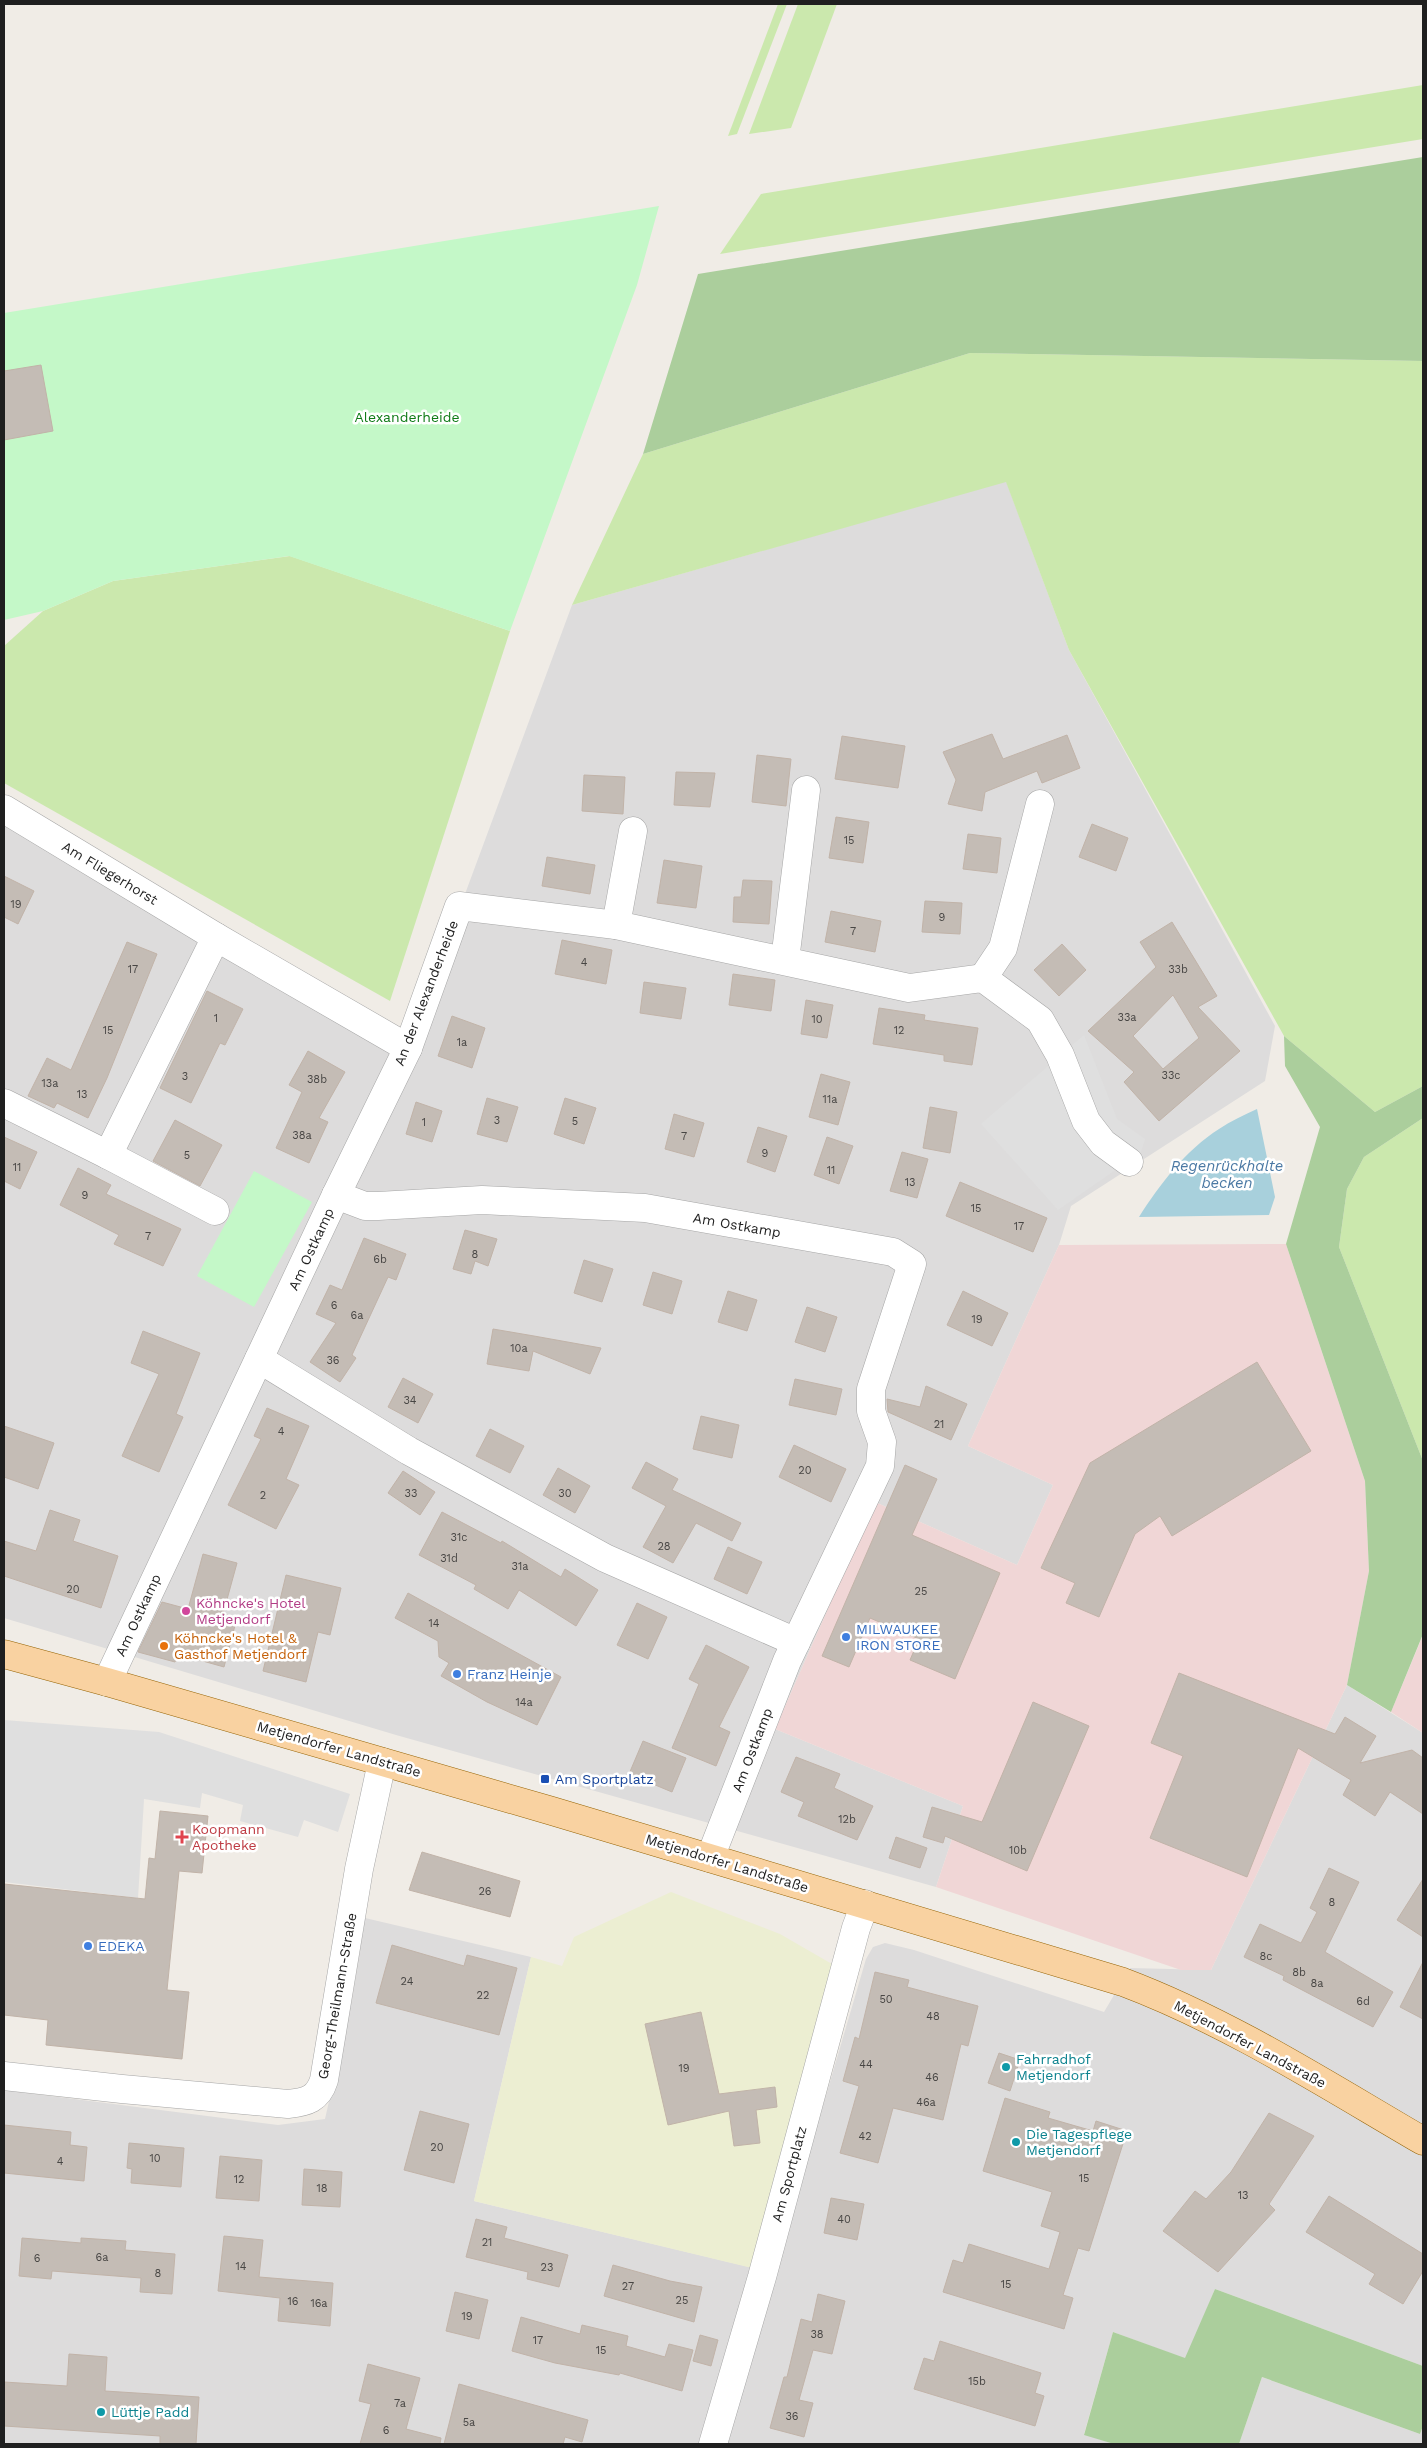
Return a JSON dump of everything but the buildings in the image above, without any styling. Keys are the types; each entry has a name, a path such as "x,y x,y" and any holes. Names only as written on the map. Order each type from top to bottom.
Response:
{"main road":[{"name":"Metjendorfer Landstraße","path":"4,1654 107,1682 710,1858 1122,1982 1148,1991 1205,2017 1276,2055 1423,2140"}],"street":[{"path":"785,960 806,790"},
{"path":"1040,804 1003,948 983,978 1040,1020 1060,1055 1086,1121 1103,1143 1129,1162"},
{"name":"Am Fliegerhorst","path":"4,809 216,937 408,1048"},
{"path":"616,925 633,831"},
{"name":"An der Alexanderheide","path":"336,1195 408,1048 459,906 616,925 909,988 983,978"},
{"path":"108,1155 216,937"},
{"path":"4,1103 215,1211"},
{"name":"Am Ostkamp","path":"107,1682 336,1195 365,1206 482,1200 645,1208 893,1252 912,1264 871,1389 871,1411 882,1442 880,1466 796,1642 710,1858"},
{"path":"259,1359 409,1450 605,1558 796,1642"},
{"name":"Georg-Theilmann-Straße","path":"4,2076 288,2104 313,2099 321,2091 324,2080 362,1852 382,1762"},
{"name":"Am Sportplatz","path":"713,2444 762,2277 856,1928 865,1904"}],"shaded area":[{"path":"1006,481 1069,650 1275,1026 1265,1081 1071,1206 1059,1245 968,1446 1053,1485 1017,1565 875,1502 775,1729 963,1806 936,1887 396,1735 4,1618 4,815 408,1048 572,605"},
{"path":"1084,1035 1117,1119 1145,1139 1141,1152 1058,1210 981,1124"},
{"path":"1286,1244 1365,1481 1369,1571 1347,1685 1211,1970 1181,1970 936,1887 963,1806 775,1729 875,1502 1017,1565 1053,1485 968,1446 1059,1245"},
{"path":"1423,1635 1423,1733 1391,1712"},
{"path":"1347,1685 1423,1733 1423,2366 1215,2289 1186,2359 1113,2332 1084,2434 1114,2444 4,2444 4,2090 278,2125 325,2119 352,2000 365,1918 531,1957 474,2201 774,2273 866,1959 873,1947 885,1943 914,1950 1104,2012 1130,1968 1211,1970"},
{"path":"4,1720 159,1732 350,1794 338,1832 304,1820 298,1837 240,1821 243,1805 202,1793 200,1808 144,1799 138,1898 4,1882"},
{"path":"1262,2377 1420,2434 1423,2426 1423,2444 1239,2444"}],"green space":[{"path":"778,4 787,4 737,134 728,136"},
{"path":"798,4 837,4 791,128 749,134"},
{"path":"1423,85 1423,139 720,254 761,194"},
{"path":"1423,157 1423,361 970,353 643,454 698,274"},
{"name":"Alexanderheide","path":"659,206 637,285 510,631 289,556 113,581 43,611 4,620 4,313"},
{"path":"970,353 1423,361 1423,1086 1375,1112 1284,1036 1069,650 1006,482 572,605 643,454"},
{"path":"290,556 510,631 390,1001 4,783 4,646 43,611 113,581"},
{"path":"1284,1036 1375,1112 1423,1086 1423,1118 1364,1157 1347,1189 1339,1247 1423,1461 1423,1634 1391,1712 1347,1685 1369,1571 1365,1481 1286,1244 1320,1127 1285,1066"},
{"path":"1423,1118 1423,1461 1339,1247 1347,1189 1364,1157"},
{"path":"254,1171 312,1202 254,1307 197,1276"},
{"path":"671,1892 780,1934 832,1964 752,2268 474,2201 531,1957 562,1966 574,1937"},
{"path":"1215,2289 1423,2366 1423,2426 1420,2434 1262,2377 1239,2444 1114,2444 1084,2435 1113,2332 1185,2358"}],"water":[{"name":"Regenrückhalte becken","path":"1257,1109 1275,1197 1269,1215 1139,1217 1174,1168 1185,1157 1207,1137"}],"place":[{"name":"Köhncke's Hotel Metjendorf","path":"186,1611"},
{"name":"MILWAUKEE IRON STORE","path":"846,1637"},
{"name":"Köhncke's Hotel & Gasthof Metjendorf","path":"164,1646"},
{"name":"Franz Heinje","path":"457,1674"},
{"name":"Am Sportplatz","path":"545,1779"},
{"name":"Koopmann Apotheke","path":"182,1837"},
{"name":"EDEKA","path":"88,1946"},
{"name":"Fahrradhof Metjendorf","path":"1006,2067"},
{"name":"Die Tagespflege Metjendorf","path":"1016,2142"},
{"name":"Lüttje Padd","path":"101,2412"}]}
